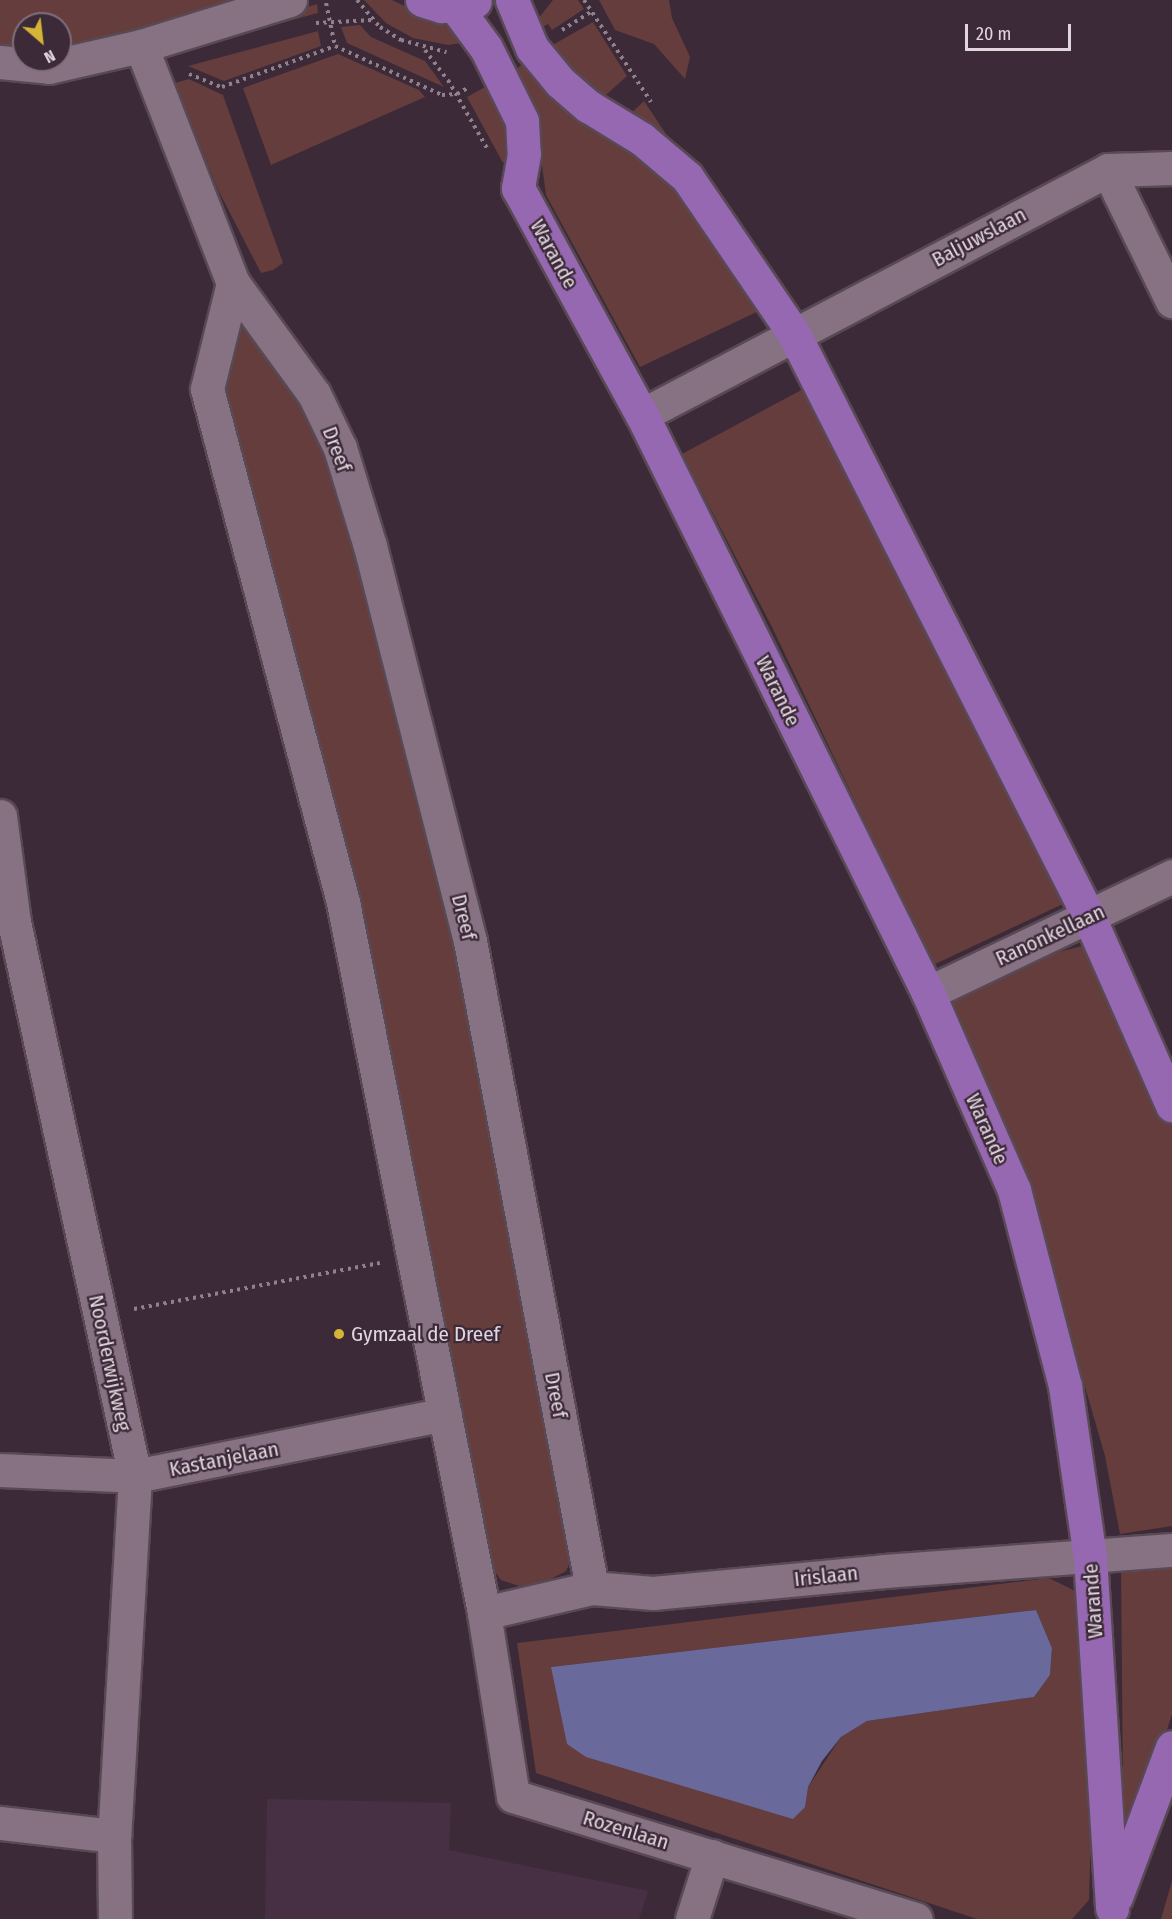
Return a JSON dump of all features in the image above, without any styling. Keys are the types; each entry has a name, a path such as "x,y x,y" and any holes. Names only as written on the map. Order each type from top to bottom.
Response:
{"main road":[{"path":"422,0 466,3 522,121 524,154 518,188"},
{"path":"512,0 532,48 560,82 687,177 794,334 1089,917 1172,1104"},
{"name":"Warande","path":"518,188 642,415 928,993 1014,1190 1065,1386 1090,1557 1110,1823 1111,1913"},
{"name":"Warande","path":"1111,1913 1153,1808 1172,1747"}],"street":[{"path":"0,62 49,67 145,57 290,0"},
{"name":"Dreef","path":"145,57 233,283 314,394 339,448 370,546 470,941 592,1588"},
{"name":"Baljuwslaan","path":"794,334 1108,170 1172,168"},
{"path":"1108,170 1172,301"},
{"path":"233,283 207,389 343,902 484,1612"},
{"path":"642,415 794,334"},
{"name":"Noorderwijkweg","path":"0,816 14,922 135,1476 114,1836 115,1919"},
{"name":"Ranonkellaan","path":"928,993 1172,876"},
{"name":"Kastanjelaan","path":"0,1470 135,1476 445,1414"},
{"name":"Irislaan","path":"484,1612 592,1588 653,1593 884,1570 1172,1550"},
{"name":"Rozenlaan","path":"484,1612 513,1796 916,1919"},
{"path":"0,1823 114,1836"},
{"path":"692,1919 712,1856"}],"path":[{"path":"145,57 222,87 335,46 325,0"},
{"path":"584,0 657,111"},
{"path":"425,50 448,80 493,159 518,188"},
{"path":"100,1315 414,1257"}],"shaded area":[{"path":"0,0 251,0 72,49 72,12 12,12 12,51 0,50"},
{"path":"364,0 392,0 459,32 470,42 448,45 413,38 386,23"},
{"path":"553,0 578,0 584,9 552,30 548,24 539,29 534,24"},
{"path":"599,0 669,0 672,18 690,57 685,79 654,44 615,30"},
{"path":"317,4 318,13 180,50 178,44"},
{"path":"593,22 627,76 598,102 549,47"},
{"path":"360,25 371,37 425,61 444,87 347,43 341,27"},
{"path":"318,31 321,46 224,81 188,66"},
{"path":"338,54 419,90 425,97 271,165 243,88"},
{"path":"530,59 561,101 594,131 633,150 673,180 761,310 640,367 546,195 537,129 515,70"},
{"path":"189,79 223,95 283,263 273,270 261,273 218,190 175,83"},
{"path":"496,81 510,158 503,163 467,97"},
{"path":"644,101 676,149 625,119"},
{"path":"250,324 298,387 323,450 354,545 464,949 575,1552 566,1571 545,1582 519,1586 501,1580 488,1563 364,919 222,387 236,326"},
{"path":"807,387 1065,903 933,965 772,627 682,454"},
{"path":"1086,945 1172,1125 1172,1526 1120,1534 1105,1456 1059,1297 950,1003 1051,954"},
{"path":"1172,1560 1172,1714 1116,1891 1123,1793 1121,1564"},
{"path":"1049,1578 1077,1592 1093,1763 1089,1900 1072,1919 977,1919 536,1773 517,1643","holes":["1036,1610 1052,1648 1050,1675 1034,1697 867,1721 841,1737 808,1787 551,1667"]},
{"path":"267,1799 451,1803 449,1850 648,1891 639,1919 265,1919"},
{"path":"1172,1881 1172,1919 1161,1919"}],"water":[{"path":"1036,1610 1052,1648 1050,1675 1034,1697 867,1721 841,1737 822,1761 808,1787 805,1807 793,1819 586,1757 567,1744 551,1667"}],"place":[{"name":"Gymzaal de Dreef","path":"339,1334"}]}
